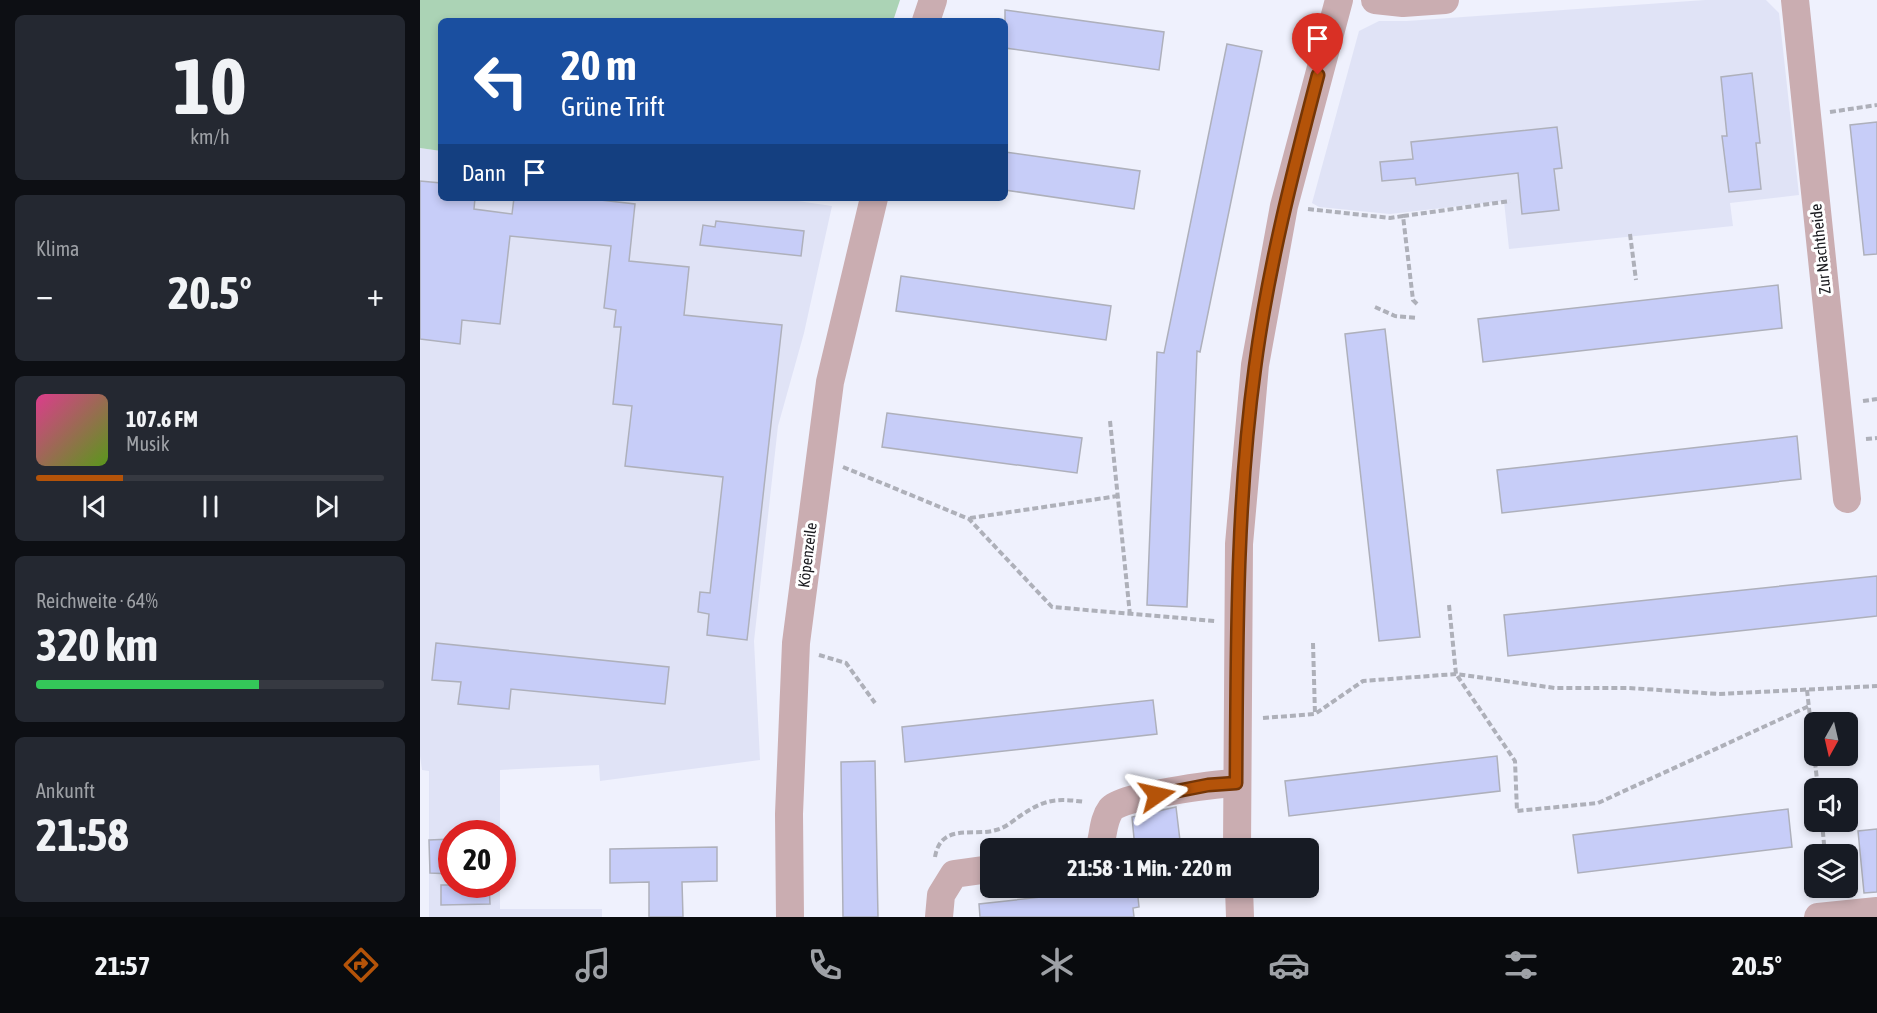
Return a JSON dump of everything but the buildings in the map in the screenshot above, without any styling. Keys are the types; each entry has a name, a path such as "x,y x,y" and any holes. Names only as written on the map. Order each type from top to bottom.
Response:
{"street":[{"path":"927,18 933,0"},
{"path":"1237,838 1236,622 1246,442 1255,365 1284,206 1339,0"},
{"path":"1375,0 1403,3 1445,0"},
{"name":"Zur Nachtheide","path":"1795,0 1847,499"},
{"name":"Köpenzeile","path":"790,917 789,814 796,649 818,457 830,382 873,201"},
{"path":"1101,838 1106,817 1119,802 1208,785 1236,783"},
{"path":"940,906 954,874 980,870"},
{"path":"1239,898 1240,917"},
{"path":"1818,917 1877,911"}],"path":[{"path":"1807,115 1877,105"},
{"path":"1284,206 1390,218 1510,201"},
{"path":"1403,216 1413,300 1417,304"},
{"path":"1630,234 1636,280"},
{"path":"1374,307 1395,316 1418,318"},
{"path":"1110,421 1130,615"},
{"path":"818,457 969,519 1052,607 1236,622"},
{"path":"969,519 1118,496"},
{"path":"1449,605 1456,674 1515,761 1517,812 1598,803 1809,706"},
{"path":"1312,643 1315,714"},
{"path":"796,649 846,663 875,703"},
{"path":"1237,718 1276,718 1315,714 1363,681 1456,674 1555,688 1629,688 1719,694 1877,686"},
{"path":"1807,690 1817,778"},
{"path":"940,906 934,863 936,851 943,840 956,833 996,831 1044,802 1057,798 1100,804 1119,802"}],"shaded area":[{"path":"1705,0 1766,0 1779,13 1799,195 1730,203 1733,226 1509,249 1504,201 1390,214 1319,207 1312,203 1359,31 1379,21"},
{"path":"420,148 438,151 438,201 798,201 832,206 804,333 778,426 754,641 760,760 600,781 599,765 500,770 500,820 438,820 438,898 500,898 500,909 602,909 602,917 429,917 429,771 422,770 420,756"}],"green space":[{"path":"420,0 900,0 894,18 438,18 438,151 420,148"}],"route":[{"path":"1157,795 1208,785 1236,783 1236,622 1246,442 1255,365 1284,206 1318,75"}]}
